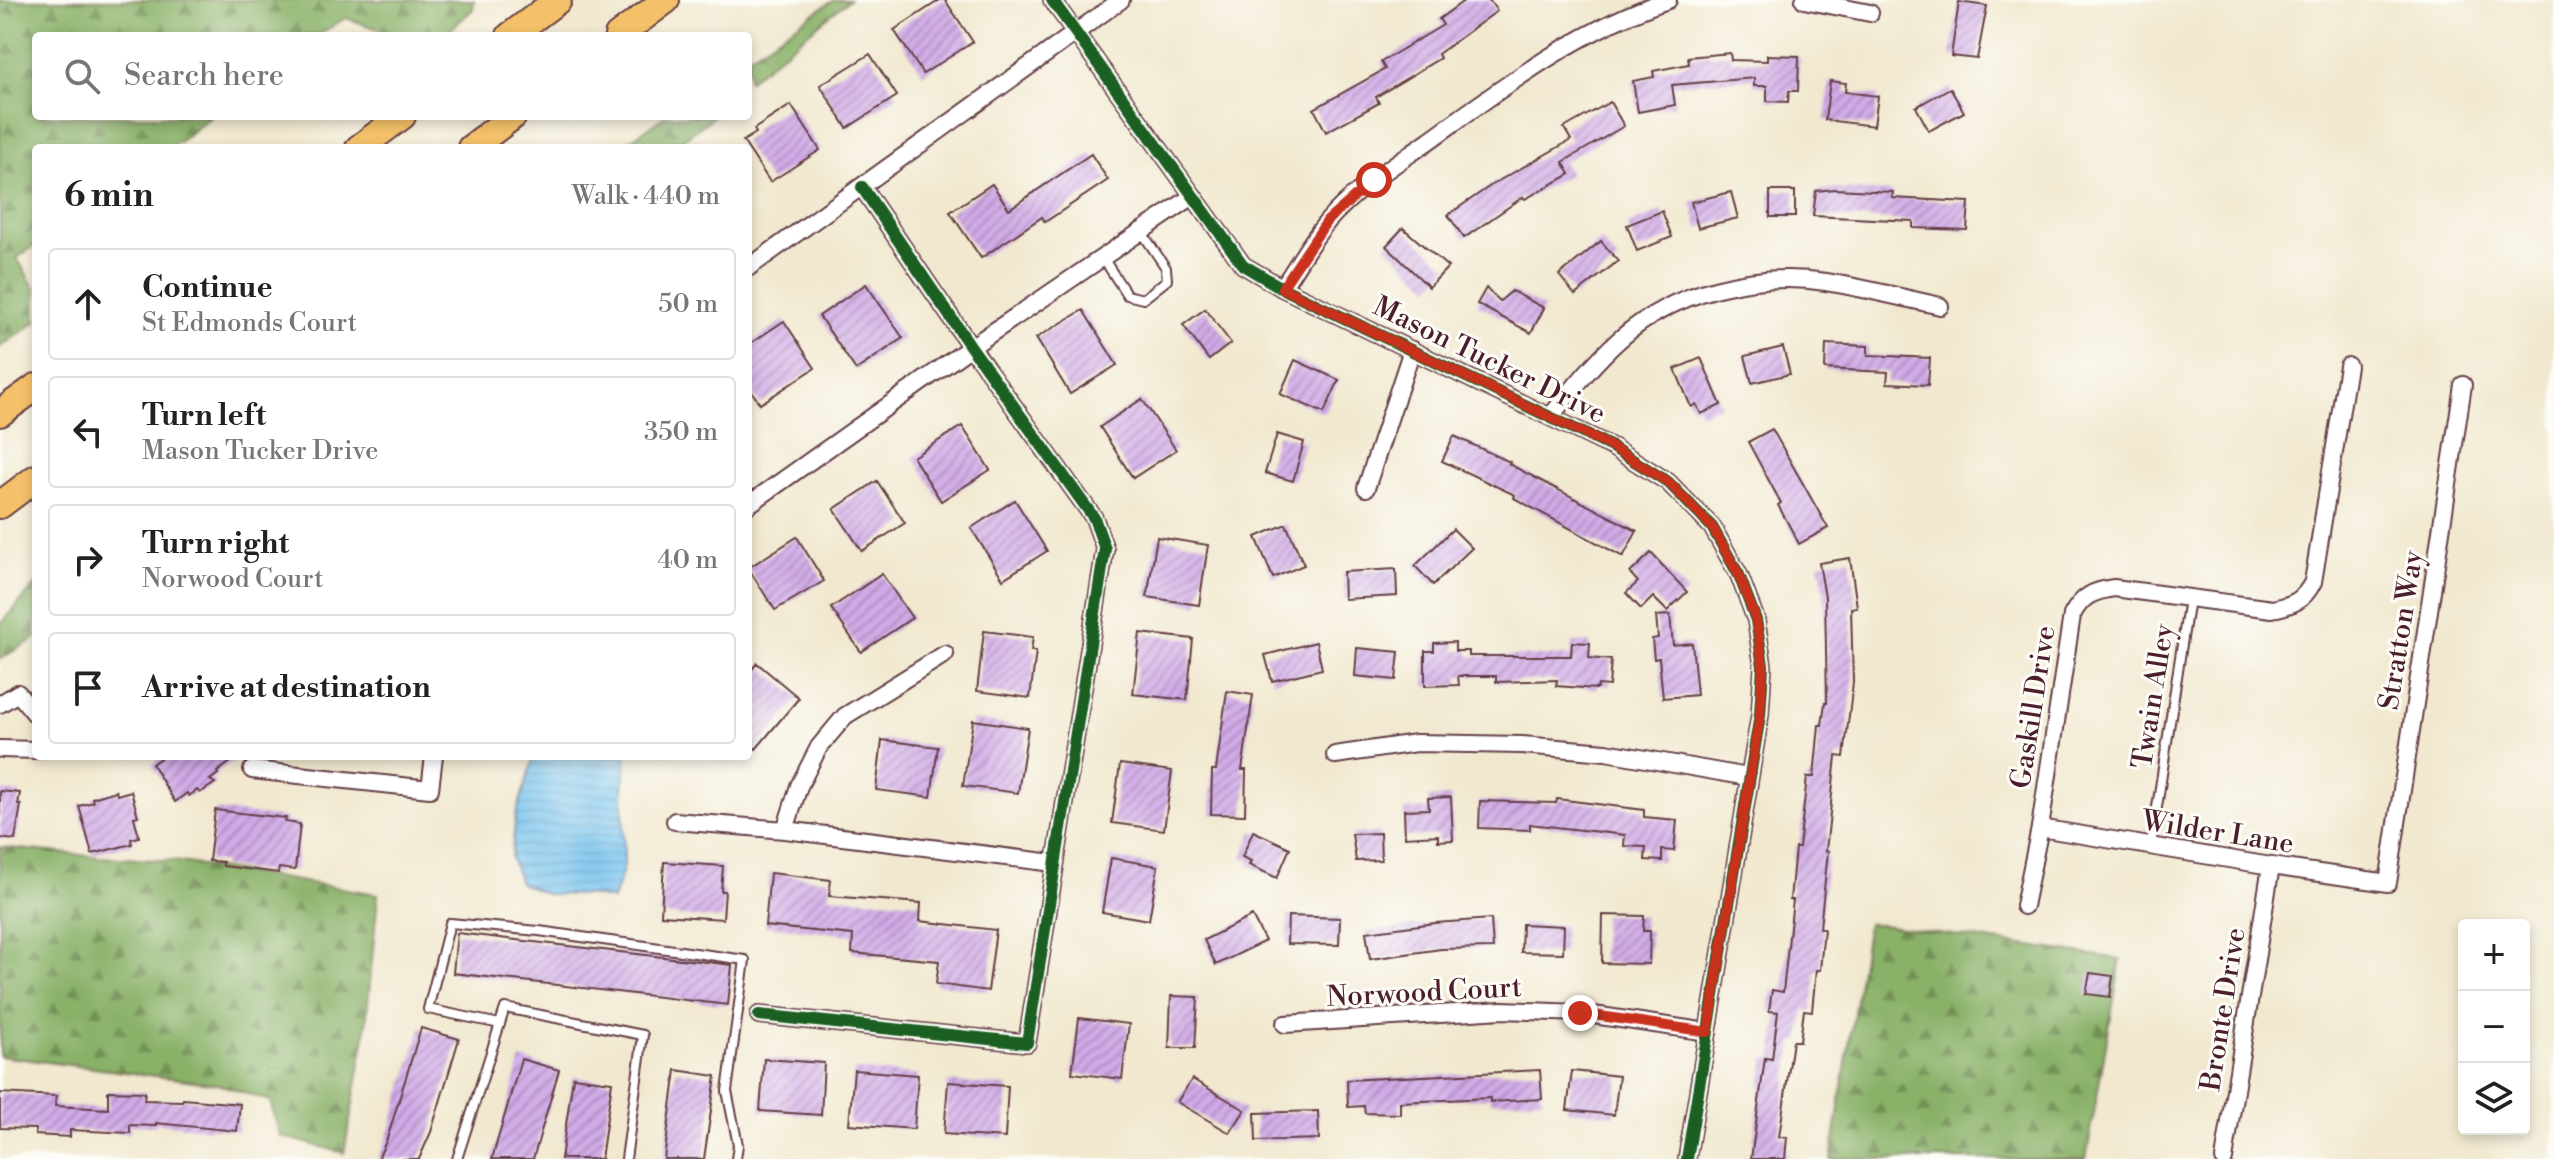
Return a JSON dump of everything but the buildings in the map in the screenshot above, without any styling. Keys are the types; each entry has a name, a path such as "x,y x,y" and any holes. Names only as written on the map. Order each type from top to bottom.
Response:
{"main road":[{"path":"515,32 558,0"},
{"path":"623,32 666,0"},
{"path":"364,144 397,120"},
{"path":"476,144 508,120"},
{"path":"0,413 32,390"},
{"path":"0,505 32,481"}],"street":[{"name":"Mason Tucker Drive","path":"1052,0 1243,265 1282,288 1612,447 1668,482 1712,527 1739,575 1756,620 1763,666 1760,715 1687,1159"},
{"path":"752,265 1121,0"},
{"path":"1282,288 1327,221 1374,180 1513,81 1598,29 1640,9 1668,0"},
{"path":"1804,0 1870,13"},
{"path":"759,1015 1027,1043 1105,549 1094,518 971,347 862,187"},
{"path":"752,502 971,347 1193,196"},
{"path":"1550,417 1584,375 1621,338 1666,307 1704,292 1770,279 1824,281 1940,306"},
{"path":"1366,488 1412,350"},
{"name":"Gaskill Drive","path":"2024,906 2040,828 2072,615 2079,602 2089,593 2114,588 2272,609 2293,605 2305,596 2313,582 2348,366"},
{"name":"Stratton Way","path":"2388,883 2463,385"},
{"path":"785,830 799,786 819,747 845,716 945,654"},
{"path":"0,704 18,693 32,710"},
{"path":"1335,755 1416,743 1522,745 1606,752 1748,777"},
{"path":"0,749 32,750"},
{"path":"252,770 430,789 434,760"},
{"path":"675,821 785,830 1054,863"},
{"name":"Wilder Lane","path":"2040,828 2388,883"},
{"name":"Bronte Drive","path":"2224,1159 2271,866"},
{"name":"Norwood Court","path":"1285,1024 1502,1010 1580,1013 1708,1032"}],"lane":[{"path":"1102,258 1127,295 1143,299 1167,280 1166,268 1141,231"},
{"name":"Twain Alley","path":"2151,846 2189,599"},
{"path":"500,1024 428,1009 450,923 539,931 745,960 727,1091 738,1145 736,1159"},
{"path":"457,1159 505,1008 643,1035 626,1159"}],"green space":[{"path":"0,0 474,0 473,9 448,32 386,32 346,18 323,32 32,32 32,120 207,120 176,144 32,144 32,248 17,258 32,283 32,325 0,347"},
{"path":"834,0 849,0 752,78 752,54"},
{"path":"659,120 709,120 677,144 625,144"},
{"path":"32,589 32,640 0,659 0,625"},
{"path":"0,847 175,861 378,894 365,1036 344,1153 280,1136 270,1101 218,1084 0,1056"},
{"path":"1868,923 2121,959 2086,1159 1831,1159"}],"water":[{"path":"533,760 627,760 623,789 624,866 613,900 588,895 546,894 520,883 511,858 516,815"}],"cycle path":[{"path":"1052,0 1243,265 1282,288 1612,447 1668,482 1712,527 1739,575 1756,620 1763,666 1760,715 1687,1159"},
{"path":"759,1015 1027,1043 1105,549 1094,518 971,347 862,187"}],"route":[{"path":"1374,180 1327,221 1282,288 1612,447 1668,482 1712,527 1739,575 1756,620 1763,666 1760,715 1708,1032 1580,1013"}]}
